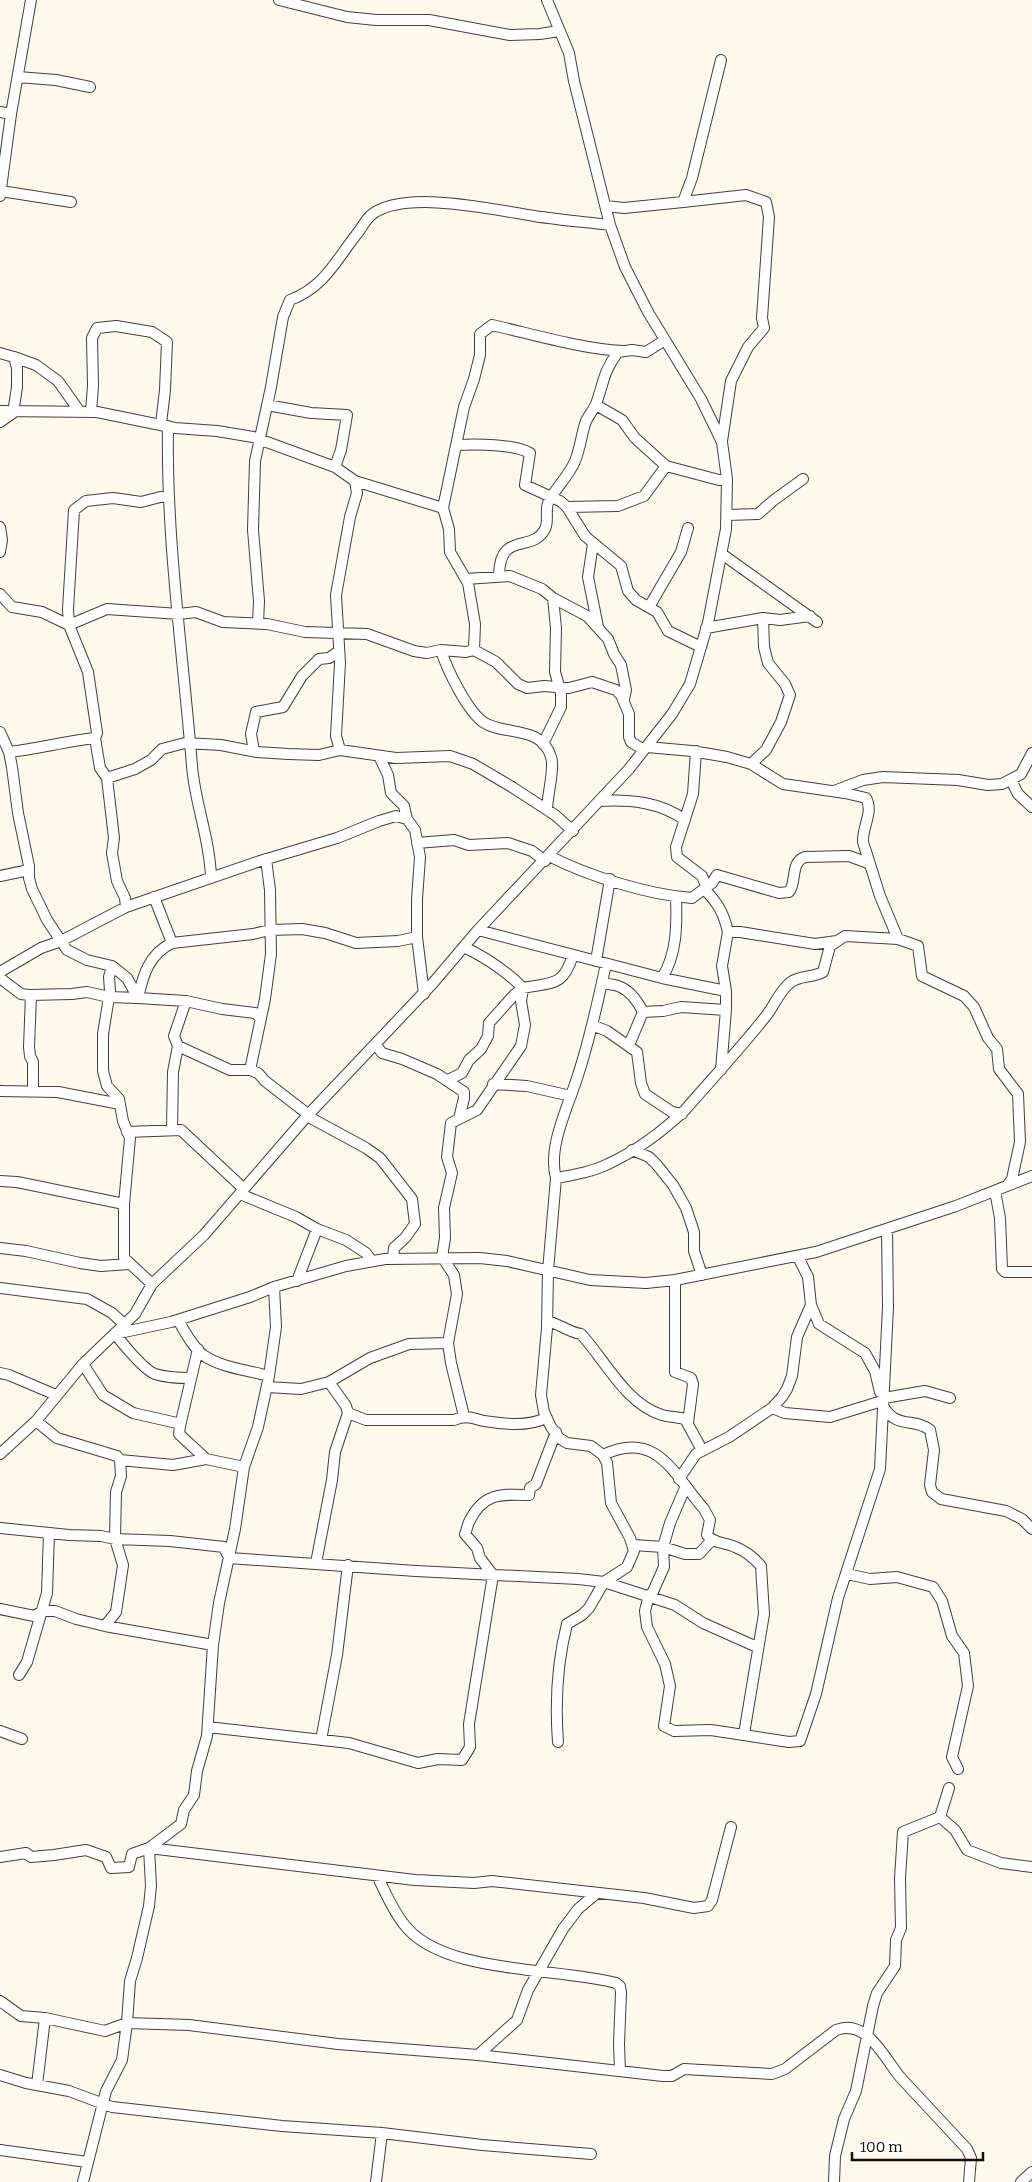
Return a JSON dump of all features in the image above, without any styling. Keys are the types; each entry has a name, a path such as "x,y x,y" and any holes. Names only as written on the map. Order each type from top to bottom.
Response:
{"street":[{"path":"31,0 11,114 0,193 70,202"},
{"path":"278,0 347,17 376,20 429,20 510,35 559,31"},
{"path":"547,0 569,54 610,224 634,286 701,399 722,442"},
{"path":"683,202 692,178 721,60"},
{"path":"18,78 56,80 90,87"},
{"path":"0,112 11,114"},
{"path":"0,1454 36,1421 83,1364 125,1325 135,1314 152,1284 204,1235 308,1116 424,994 478,930 573,831 646,748 672,714 690,684 706,628 722,554 727,515 727,479 722,442 731,381 748,348 764,328 762,318 769,217 766,202 746,195 710,197 683,202 624,208 606,206"},
{"path":"258,623 259,602 253,530 255,461 268,405 283,316 290,300 303,295 318,285 332,270 371,216 386,208 407,204 440,202 535,216 610,224"},
{"path":"474,650 474,624 466,579 450,552 449,529 443,508 450,466 457,445 464,407 480,355 480,334 492,325 598,350 646,352 665,340"},
{"path":"91,412 93,386 92,338 97,328 116,326 152,332 167,342 165,425 168,495 186,713 196,796 211,854 211,878"},
{"path":"499,575 501,556 512,546 538,538 545,528 548,502 575,462 585,422 596,405 599,390 608,366 618,352 623,351"},
{"path":"0,353 36,366 58,381 80,412"},
{"path":"0,422 13,413 17,377 14,357"},
{"path":"268,405 310,414 347,415 341,450 335,467"},
{"path":"596,405 622,420 635,438 666,466 718,480 727,479"},
{"path":"0,411 13,413 91,412 165,425 217,431 261,440 335,467 355,481 443,508"},
{"path":"457,445 474,444 521,448 530,453 525,485 552,497 567,507 585,536 621,566 628,591 636,600 657,612 668,631 701,647"},
{"path":"567,507 618,506 644,496 666,466"},
{"path":"727,515 758,514 803,479"},
{"path":"340,750 336,736 339,651 336,595 350,518 357,493 355,481"},
{"path":"126,907 125,898 117,881 112,853 114,838 107,778 100,768 88,672 69,625 68,609 74,510 86,500 113,498 141,502 168,495"},
{"path":"0,527 2,540 0,552"},
{"path":"649,607 681,552 688,528"},
{"path":"594,544 588,577 598,627"},
{"path":"706,628 762,618 780,620 814,619 722,554"},
{"path":"466,579 489,578 499,575 510,576 542,589 553,598 587,616 608,638 614,654 621,665 626,690 624,699"},
{"path":"0,594 12,607 42,612 69,625 107,609 179,614 196,612 223,622 258,623 305,632 367,634 420,652 441,650 466,652 474,650 496,662 518,684 527,688 538,686 569,688 592,682 611,687 624,699 629,714 629,737 631,742 646,748 696,752 751,764 783,784 866,798"},
{"path":"543,744 561,707 559,688 554,672 556,628 553,598"},
{"path":"751,764 766,750 781,722 790,695 785,684 768,663 764,647 762,618"},
{"path":"441,650 446,666 474,714 485,723 536,736 552,757 547,810"},
{"path":"254,751 251,734 256,712 283,707 302,676 319,660 329,658 339,651"},
{"path":"0,732 9,752 32,889 46,920 68,950 76,956 112,966 127,978 138,998"},
{"path":"9,752 95,738"},
{"path":"107,778 134,769 151,760 162,749 175,744 222,745 254,751 319,755 340,750 396,758 450,756 473,764 547,810 573,831"},
{"path":"696,752 693,794 676,847 677,857 702,876 706,889 718,904 728,932 722,966 726,991 726,1010 721,1070"},
{"path":"833,791 873,778 934,779 988,785 1002,784 1021,774 1032,753"},
{"path":"379,756 388,775 390,792 404,806 407,819 415,830 420,857 417,937 424,994"},
{"path":"873,778 866,798 869,809 863,833 868,863 898,939"},
{"path":"1011,780 1018,794 1032,807"},
{"path":"599,800 618,799 655,804 671,810 686,820"},
{"path":"0,972 41,948 61,941 126,907 266,859 337,838 380,821 396,816 407,819"},
{"path":"417,842 454,840 469,845 508,843 532,851 547,859 610,879 676,897 692,898 706,889 718,875 785,893 792,889 796,866 801,858 849,856 868,863"},
{"path":"250,1070 266,999 271,954 270,890 266,859"},
{"path":"0,876 29,870"},
{"path":"558,1742 555,1704 563,1639 567,1624 582,1615 589,1608 604,1582 627,1567 633,1556 633,1545 610,1503 607,1463 603,1455 591,1446 564,1441 546,1418 541,1395 547,1321 548,1271 556,1178 553,1170 554,1153 592,1025 602,982 601,962 610,879"},
{"path":"154,897 172,943"},
{"path":"662,978 673,956 677,922 676,897"},
{"path":"138,998 142,976 151,959 162,948 172,943 253,934 270,930 302,929 325,933 356,943 398,941 417,937"},
{"path":"478,930 662,978 726,991"},
{"path":"728,932 740,932 815,944 840,940"},
{"path":"556,1178 587,1172 608,1164 659,1133 682,1114 721,1070 767,1014 782,991 792,981 802,977 817,976 823,972 830,946 845,936 856,935 898,939 918,946 922,976 964,996 974,1007 988,1038 997,1048 999,1069 1018,1094 1020,1142 1012,1179 1007,1186"},
{"path":"464,947 501,967 523,988"},
{"path":"448,1080 462,1073 469,1060 480,1049 488,1036 489,1023 514,995 523,988 559,981 570,969 573,955"},
{"path":"112,966 109,977 110,991 103,1034 103,1071 107,1086 119,1099 130,1138 130,1157 124,1204 124,1258 152,1284"},
{"path":"0,978 21,994 72,994 87,992 108,997 186,1001 222,1009 254,1013 261,1018"},
{"path":"602,982 609,986 618,986 636,999 644,1012"},
{"path":"464,1416 448,1343 457,1294 454,1275 442,1257 445,1238 444,1208 452,1173 447,1157 449,1134 451,1123 476,1110 521,1046 525,1025 521,1001 523,988"},
{"path":"31,995 29,1047 33,1062 33,1091"},
{"path":"172,1129 173,1072 178,1046 174,1036 186,1001"},
{"path":"644,1012 663,1012 681,1007 726,1010"},
{"path":"629,1045 644,1012"},
{"path":"592,1025 607,1031 637,1052 641,1083 645,1094 672,1112 682,1114"},
{"path":"376,1045 382,1053 402,1059 448,1080 464,1092 459,1118"},
{"path":"178,1046 230,1070 258,1072 265,1081 308,1116 366,1148 380,1158 412,1199 415,1224 405,1238 394,1248 393,1258"},
{"path":"493,1084 527,1086 571,1096"},
{"path":"0,1092 58,1092 120,1104"},
{"path":"127,1132 182,1130 242,1192 317,1229 351,1243 366,1253 372,1260"},
{"path":"632,1150 649,1157 657,1165 673,1185 686,1208 694,1232 694,1251 702,1275"},
{"path":"115,1334 178,1320 250,1297 274,1287 372,1260 442,1257 492,1259 606,1281 646,1283 675,1280 798,1257 887,1230 1032,1176"},
{"path":"0,1181 17,1182 124,1204"},
{"path":"995,1191 1000,1218 1002,1270 1005,1272 1032,1272"},
{"path":"297,1281 317,1229"},
{"path":"810,1305 797,1337 792,1376 788,1389 772,1408 729,1437 702,1450 690,1461 682,1483 663,1547 664,1567 645,1611 647,1627 665,1664 670,1686 669,1702 664,1713 664,1726 674,1732 711,1730 789,1742 800,1741 816,1694 838,1598 880,1469 888,1308 887,1230"},
{"path":"0,1248 26,1251 94,1265 129,1264"},
{"path":"798,1257 808,1277 810,1305 819,1324 856,1346 868,1357 875,1370 883,1402 896,1420 922,1425 930,1430 934,1450 930,1485 932,1492 941,1499 1006,1511 1022,1519 1032,1529"},
{"path":"675,1280 674,1372 691,1378 693,1384 688,1423"},
{"path":"0,1857 26,1853 31,1857 54,1856 86,1850 106,1857 112,1868 129,1867 132,1854 149,1848 181,1824 184,1810 194,1795 197,1771 208,1727 213,1645 220,1597 229,1558 244,1467 258,1427 269,1376 276,1327 274,1287"},
{"path":"0,1288 87,1299 112,1313 125,1325"},
{"path":"178,1320 202,1354 222,1365 269,1376"},
{"path":"547,1321 560,1324 570,1332 580,1334 621,1387 650,1410 663,1416 685,1419 702,1450"},
{"path":"115,1334 153,1373 191,1378"},
{"path":"266,1387 302,1389 329,1382 370,1358 410,1344 448,1343"},
{"path":"198,1350 179,1434 206,1459"},
{"path":"83,1364 102,1395 133,1413 177,1423 180,1426"},
{"path":"0,1373 56,1395"},
{"path":"316,1563 332,1480 335,1452 348,1413 346,1406 329,1382"},
{"path":"772,1408 785,1413 830,1417 925,1392 950,1398"},
{"path":"348,1413 366,1420 454,1420 464,1416 528,1425 546,1418"},
{"path":"36,1421 56,1438 117,1456 120,1460 122,1476 116,1492 115,1539 122,1565 116,1612 105,1626"},
{"path":"208,1727 349,1743 418,1764 438,1759 462,1760 470,1747 469,1724 494,1575 480,1558 477,1548 465,1534 476,1510 486,1500 507,1493 529,1495 530,1488 536,1484 556,1432"},
{"path":"603,1455 621,1447 650,1450 663,1458 710,1520 706,1535 711,1541 735,1546 749,1554 761,1566 764,1614 744,1734"},
{"path":"120,1460 173,1465 206,1459 244,1467"},
{"path":"0,1528 101,1536 115,1539 170,1541 224,1548 229,1558"},
{"path":"19,1675 27,1662 43,1611 47,1592 49,1533"},
{"path":"633,1545 663,1547 685,1554 699,1554 711,1541"},
{"path":"229,1558 494,1575 578,1578 604,1582 676,1605 703,1623 757,1648"},
{"path":"321,1740 337,1656 348,1566"},
{"path":"847,1574 870,1579 897,1578 933,1587 942,1601 952,1636 964,1653 968,1686 952,1757 958,1769"},
{"path":"0,1610 34,1616 43,1611 61,1612 76,1619 105,1626 213,1645"},
{"path":"0,1731 22,1739"},
{"path":"940,1817 949,1788"},
{"path":"940,1817 955,1830 967,1850 1001,1863 1032,1867"},
{"path":"834,2182 835,2156 844,2119 856,2091 877,1993 895,1966 896,1940 901,1928 900,1878 903,1832 940,1817"},
{"path":"149,1848 377,1876 474,1883 492,1881 597,1893 694,1908 708,1906 712,1900 731,1827"},
{"path":"83,2182 108,2083 120,2066 128,2023 130,1981 138,1958 150,1906 149,1848"},
{"path":"377,1876 403,1923 422,1940 443,1953 469,1961 605,1980 620,1986 620,2071"},
{"path":"478,2055 517,2020 528,1990 564,1929 578,1909 597,1893"},
{"path":"0,2001 20,2016 45,2018 105,2031 128,2023 189,2026 338,2044 478,2055 663,2076 672,2076 684,2069 772,2074 796,2061 836,2030 843,2027 853,2028 867,2035 885,2055 891,2067 967,2149 971,2158 969,2182"},
{"path":"37,2085 45,2018"},
{"path":"0,2075 69,2091 112,2107 282,2126 382,2133 482,2145 591,2154"},
{"path":"376,2182 382,2133"},
{"path":"0,2150 87,2162"},
{"path":"1020,2182 1032,2172"}]}
